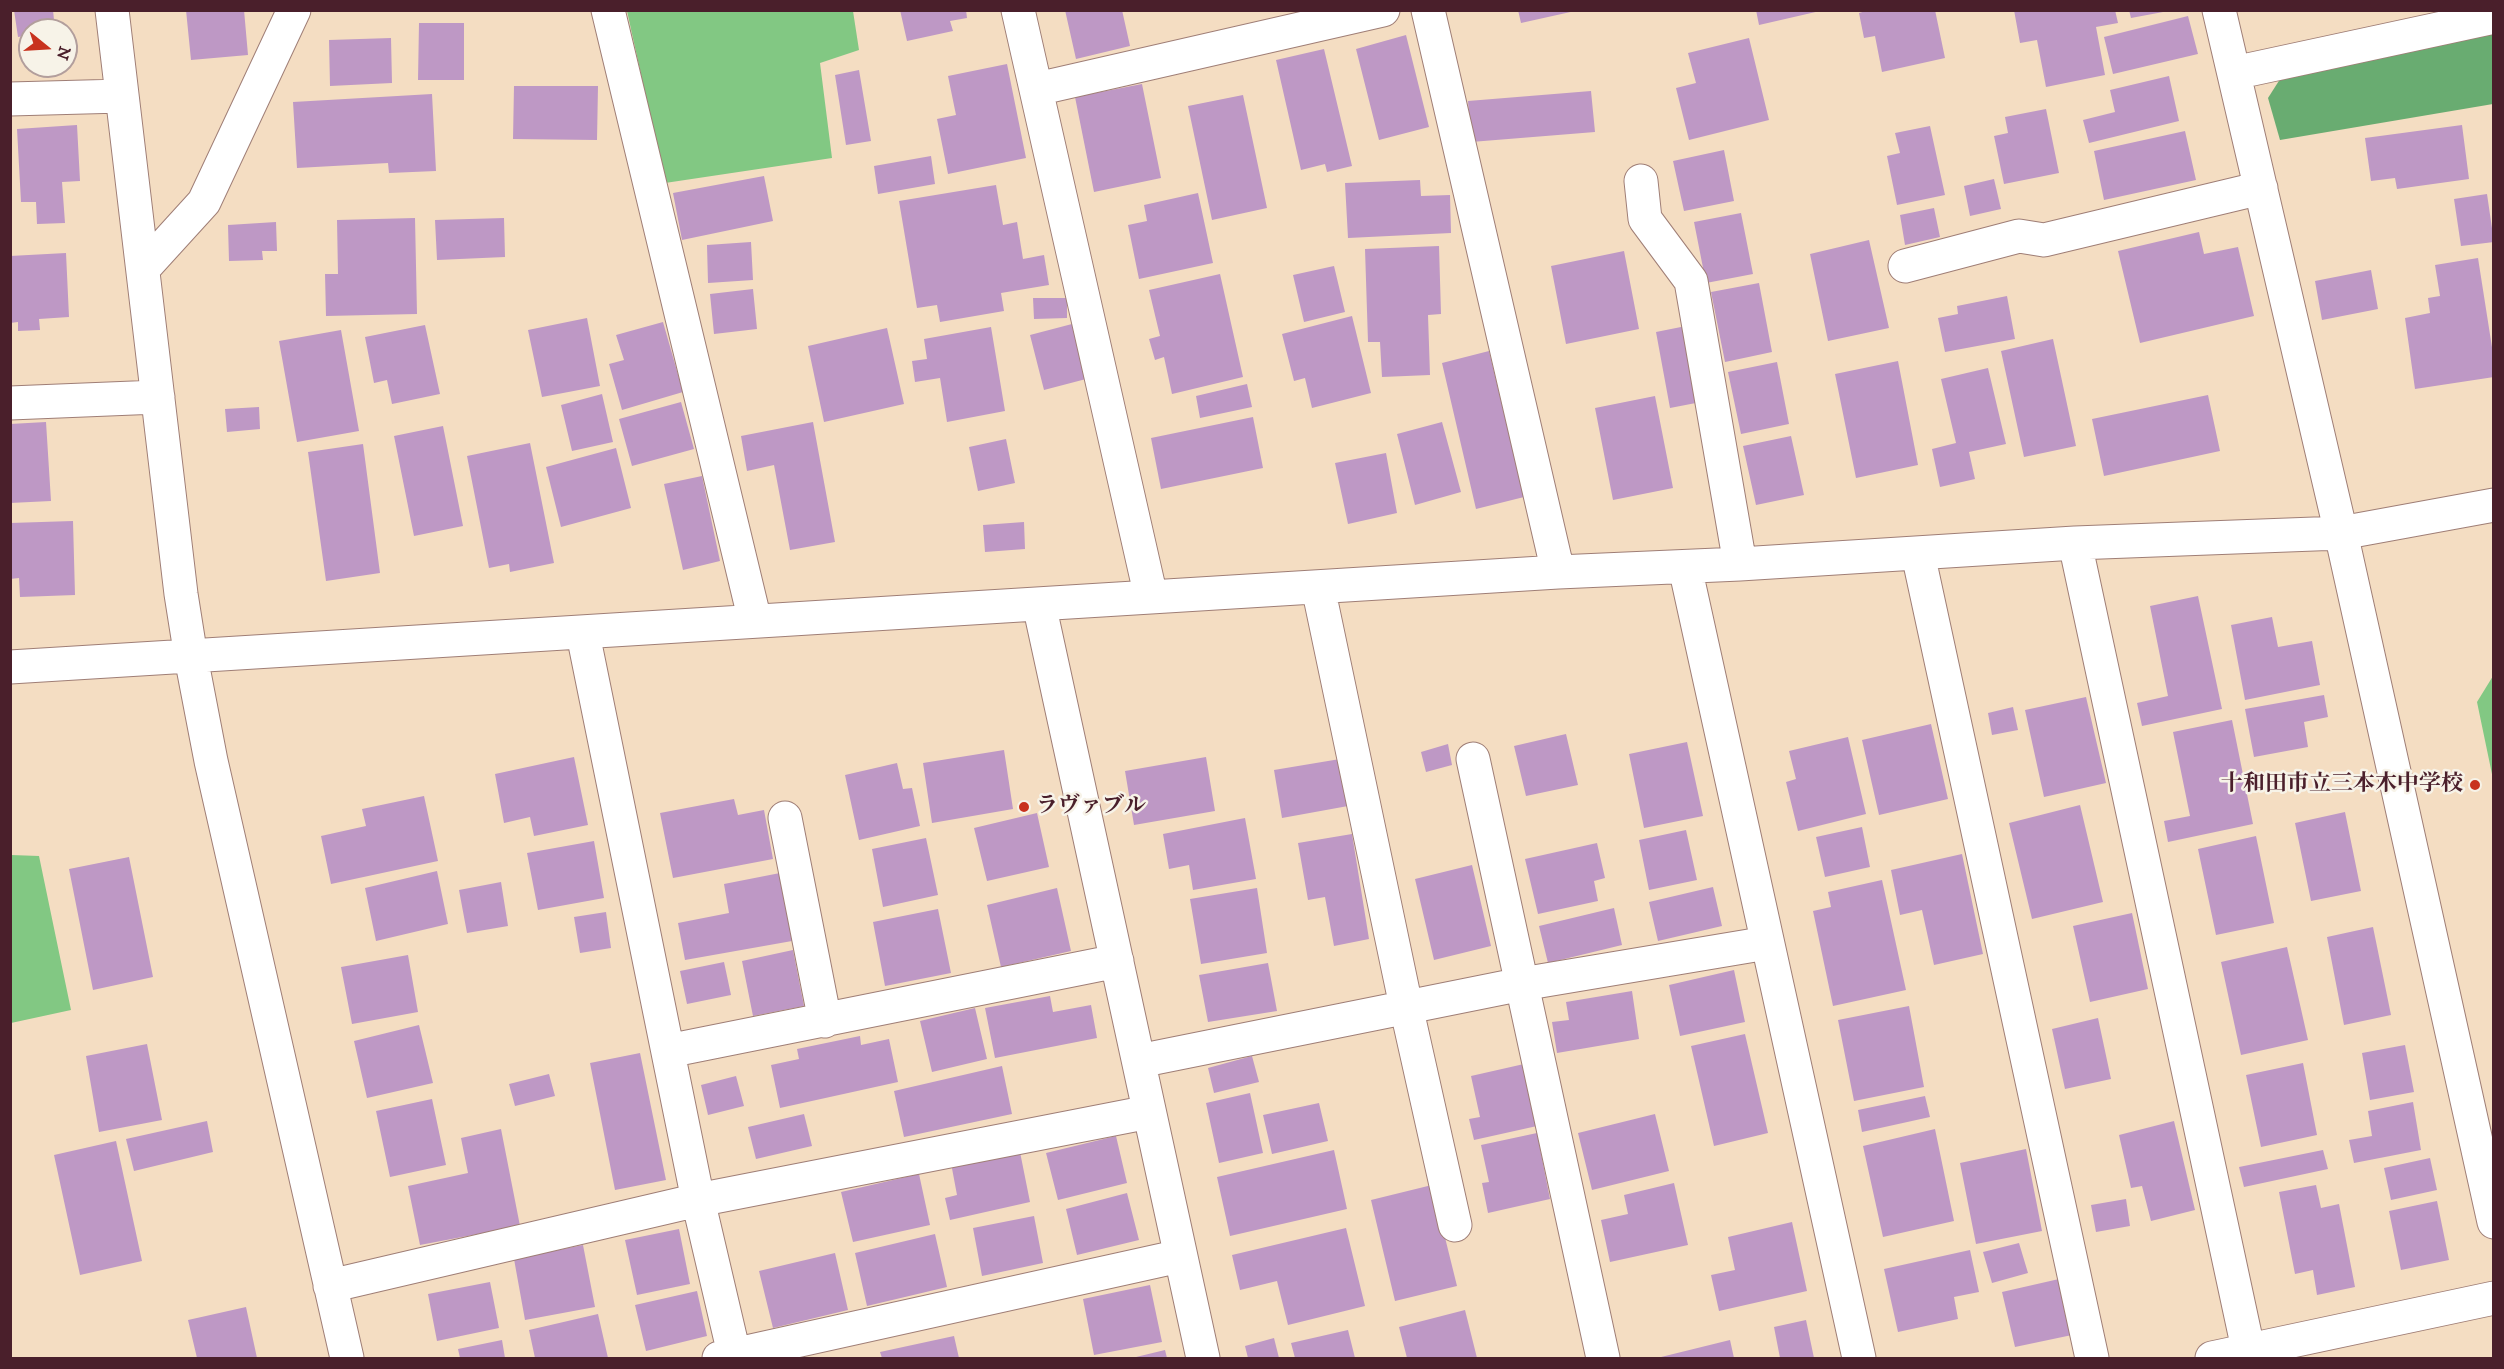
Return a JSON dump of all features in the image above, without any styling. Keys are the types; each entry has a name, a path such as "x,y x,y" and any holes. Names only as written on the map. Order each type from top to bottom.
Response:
{"street":[{"path":"112,10 181,594 191,657 211,761 347,1359"},
{"path":"143,269 204,202 294,10"},
{"path":"608,10 755,621"},
{"path":"1018,10 1151,597"},
{"path":"1037,89 1383,10"},
{"path":"1428,10 1558,572"},
{"path":"2219,10 2341,533 2493,1222"},
{"path":"2234,73 2493,17"},
{"path":"10,99 122,96"},
{"path":"1641,181 1645,219 1691,281 1740,564"},
{"path":"1905,266 2019,237 2044,240 2261,188"},
{"path":"10,403 158,397"},
{"path":"10,667 583,634 755,621 1558,572 1740,564 2075,543 2341,533 2493,505"},
{"path":"2075,543 2249,1354"},
{"path":"1918,554 2092,1359"},
{"path":"1685,567 1859,1359"},
{"path":"1318,587 1455,1226"},
{"path":"1039,604 1203,1359"},
{"path":"583,634 730,1357 1180,1256"},
{"path":"1473,759 1603,1359"},
{"path":"785,818 825,1021"},
{"path":"1139,1061 1522,984 1767,943"},
{"path":"668,1051 1117,961"},
{"path":"330,1286 698,1200 1149,1112"},
{"path":"2212,1359 2249,1354 2493,1298"}],"green space":[{"path":"627,11 853,11 859,50 820,63 832,158 665,183"},
{"path":"2493,29 2493,104 2280,140 2268,98 2282,76"},
{"path":"2494,676 2493,779 2477,702"},
{"path":"11,855 39,856 71,1010 11,1023"}],"building":[{"path":"14,10 53,10 54,18 18,18 18,37"},
{"path":"186,10 244,10 248,55 191,60"},
{"path":"900,10 966,10 967,18 950,21 953,31 907,41"},
{"path":"1065,10 1122,10 1130,46 1076,59"},
{"path":"1518,10 1575,10 1575,11 1521,23"},
{"path":"1756,10 1820,10 1820,11 1759,25"},
{"path":"1869,10 1935,10 1945,58 1882,72 1875,36 1864,38 1859,13"},
{"path":"2014,10 2115,10 2118,23 2096,27 2105,75 2046,87 2037,40 2020,43"},
{"path":"2129,10 2162,10 2163,12 2131,18"},
{"path":"2188,16 2198,54 2113,74 2104,37"},
{"path":"419,23 464,23 464,80 418,80"},
{"path":"1406,35 1429,127 1379,140 1356,49"},
{"path":"391,38 392,83 330,86 329,40"},
{"path":"1749,38 1769,120 1689,140 1676,88 1696,83 1688,53"},
{"path":"1324,49 1352,166 1327,172 1325,164 1301,170 1276,60"},
{"path":"1007,64 1026,158 948,174 937,119 956,115 948,76"},
{"path":"859,70 871,141 846,145 835,75"},
{"path":"2169,76 2179,121 2089,143 2083,120 2115,112 2110,90"},
{"path":"1142,84 1161,178 1094,192 1075,97"},
{"path":"514,86 598,86 597,140 513,139"},
{"path":"1591,91 1595,132 1471,142 1468,101"},
{"path":"432,94 436,171 389,173 388,163 297,168 293,102"},
{"path":"1243,95 1267,208 1212,220 1188,106"},
{"path":"2046,109 2059,173 2004,184 1994,136 2008,133 2005,117"},
{"path":"77,125 80,181 62,182 65,223 37,224 36,202 21,202 17,129"},
{"path":"2462,125 2469,179 2397,189 2395,178 2371,181 2365,138"},
{"path":"1930,126 1945,195 1897,205 1887,156 1900,153 1895,133"},
{"path":"2185,131 2196,180 2104,200 2094,151"},
{"path":"1724,150 1734,201 1684,211 1673,161"},
{"path":"931,156 935,184 878,194 874,166"},
{"path":"764,176 773,221 682,240 673,193"},
{"path":"1994,179 2001,209 1970,216 1964,186"},
{"path":"1420,180 1421,196 1450,195 1451,233 1348,238 1345,183"},
{"path":"996,185 1003,225 1017,222 1023,259 1044,255 1049,285 1001,293 1004,311 940,322 937,305 917,308 899,201"},
{"path":"1198,193 1213,263 1139,279 1128,225 1147,221 1144,205"},
{"path":"2487,194 2494,242 2461,246 2454,199"},
{"path":"1934,208 1940,237 1905,245 1900,215"},
{"path":"1741,213 1753,274 1706,283 1694,222"},
{"path":"415,218 417,314 326,316 325,274 338,274 337,220"},
{"path":"504,218 505,257 437,260 435,220"},
{"path":"276,222 277,251 262,251 263,260 229,261 228,225"},
{"path":"2199,232 2204,254 2238,247 2254,316 2140,343 2118,251"},
{"path":"1869,240 1889,328 1828,341 1810,254"},
{"path":"751,242 753,280 708,283 707,245"},
{"path":"1439,246 1441,314 1428,315 1430,375 1382,377 1380,342 1368,342 1365,249"},
{"path":"1624,251 1639,329 1566,344 1551,266"},
{"path":"66,253 69,317 39,319 40,330 18,331 18,322 10,323 10,256"},
{"path":"2478,258 2494,360 2494,377 2415,389 2405,318 2430,313 2428,298 2440,296 2435,265"},
{"path":"1334,266 1345,312 1304,322 1293,275"},
{"path":"2371,270 2378,309 2322,320 2315,281"},
{"path":"1220,274 1243,377 1172,394 1164,357 1155,360 1149,339 1160,336 1149,290"},
{"path":"1759,283 1772,352 1725,362 1711,292"},
{"path":"753,289 757,329 714,334 710,294"},
{"path":"2007,296 2015,339 1945,352 1938,318 1958,314 1957,306"},
{"path":"1033,298 1067,298 1067,318 1034,319"},
{"path":"1352,316 1371,393 1312,408 1305,378 1294,381 1282,334"},
{"path":"587,318 600,386 542,397 528,330"},
{"path":"663,322 683,392 622,410 609,364 624,360 616,335"},
{"path":"1072,324 1086,379 1044,390 1030,335"},
{"path":"425,325 440,394 392,404 387,380 374,383 365,337"},
{"path":"1686,326 1701,402 1670,408 1656,332"},
{"path":"991,327 1005,411 947,422 940,378 915,382 912,361 927,359 924,339"},
{"path":"887,328 904,404 824,422 808,346"},
{"path":"341,330 359,431 297,442 279,341"},
{"path":"2053,339 2076,446 2024,457 2001,351"},
{"path":"1489,351 1524,497 1476,509 1442,363"},
{"path":"1898,361 1918,465 1856,478 1835,374"},
{"path":"1777,362 1789,424 1741,434 1728,372"},
{"path":"1988,368 2006,444 1969,452 1975,479 1940,487 1932,449 1956,443 1941,379"},
{"path":"1247,384 1252,407 1200,418 1196,396"},
{"path":"602,394 613,442 572,451 561,405"},
{"path":"2208,395 2220,451 2104,476 2092,419"},
{"path":"1655,396 1673,488 1613,500 1595,408"},
{"path":"681,402 694,449 632,466 619,419"},
{"path":"259,407 260,429 227,432 225,409"},
{"path":"1253,417 1263,468 1161,489 1151,438"},
{"path":"46,422 51,501 10,503 10,424"},
{"path":"813,422 835,542 790,550 774,465 747,471 741,436"},
{"path":"1442,422 1461,492 1415,505 1397,434"},
{"path":"443,426 463,526 414,536 394,436"},
{"path":"1791,436 1804,495 1756,505 1743,446"},
{"path":"1006,439 1015,483 978,491 969,447"},
{"path":"530,443 554,563 510,572 509,564 489,568 467,456"},
{"path":"363,444 380,573 326,581 308,452"},
{"path":"616,448 631,508 561,527 546,467"},
{"path":"1386,453 1397,513 1348,524 1335,463"},
{"path":"702,476 720,561 683,570 664,484"},
{"path":"73,521 75,595 20,597 19,578 10,579 10,523"},
{"path":"1024,522 1025,549 985,552 983,525"},
{"path":"2198,596 2222,709 2142,726 2137,703 2168,696 2150,606"},
{"path":"2272,617 2278,647 2312,641 2320,685 2245,700 2231,625"},
{"path":"2324,695 2328,717 2304,722 2308,747 2254,757 2245,709"},
{"path":"2086,697 2106,783 2044,797 2025,710"},
{"path":"2013,707 2018,730 1992,735 1988,713"},
{"path":"2232,720 2253,824 2168,842 2164,821 2190,816 2173,732"},
{"path":"1931,724 1948,799 1879,815 1862,740"},
{"path":"1566,734 1578,785 1526,796 1514,746"},
{"path":"1848,737 1866,814 1798,831 1786,782 1796,779 1789,751"},
{"path":"1687,742 1703,816 1644,828 1629,754"},
{"path":"1448,744 1452,765 1426,772 1421,752"},
{"path":"1004,750 1013,809 932,823 923,763"},
{"path":"574,757 588,825 534,836 530,817 504,823 495,774"},
{"path":"1206,757 1215,811 1134,825 1125,771"},
{"path":"1340,759 1348,806 1282,818 1274,770"},
{"path":"897,763 903,789 912,788 920,826 859,840 845,775"},
{"path":"424,796 438,861 331,884 321,836 366,826 362,809"},
{"path":"734,799 738,815 764,810 773,859 673,878 660,813"},
{"path":"2080,805 2103,902 2032,919 2009,823"},
{"path":"2345,812 2361,891 2311,901 2295,823"},
{"path":"1037,813 1049,867 987,881 974,828"},
{"path":"1245,818 1256,879 1193,890 1189,865 1169,869 1163,834"},
{"path":"1862,827 1870,867 1825,877 1816,837"},
{"path":"1686,830 1697,880 1649,890 1639,840"},
{"path":"1352,834 1369,939 1334,946 1325,897 1308,900 1298,843"},
{"path":"2256,836 2274,923 2216,935 2198,849"},
{"path":"926,838 938,895 883,907 872,849"},
{"path":"594,841 604,898 538,910 527,853"},
{"path":"1597,843 1605,878 1594,881 1598,901 1538,914 1525,859"},
{"path":"1962,854 1983,954 1934,965 1922,910 1900,915 1891,870"},
{"path":"129,857 153,977 93,990 69,869"},
{"path":"1472,865 1491,946 1434,960 1415,879"},
{"path":"437,871 448,924 376,941 365,888"},
{"path":"780,873 792,941 685,960 678,923 729,913 724,884"},
{"path":"1882,880 1906,990 1833,1006 1813,911 1831,907 1828,892"},
{"path":"501,882 508,926 467,933 459,890"},
{"path":"1713,887 1722,926 1658,941 1649,902"},
{"path":"1057,888 1071,951 1001,967 987,905"},
{"path":"1257,888 1267,953 1201,964 1190,899"},
{"path":"1614,908 1622,945 1548,963 1539,926"},
{"path":"938,909 951,973 885,986 873,922"},
{"path":"606,912 611,948 580,953 574,917"},
{"path":"2132,913 2148,989 2090,1002 2073,926"},
{"path":"2373,927 2391,1015 2344,1025 2327,937"},
{"path":"2287,947 2308,1040 2241,1055 2221,962"},
{"path":"793,950 804,1006 753,1016 742,961"},
{"path":"408,955 418,1012 352,1024 341,967"},
{"path":"724,962 731,995 687,1004 680,971"},
{"path":"1268,963 1277,1011 1208,1022 1199,975"},
{"path":"1734,970 1745,1022 1680,1036 1669,985"},
{"path":"1632,991 1639,1039 1557,1053 1552,1022 1569,1020 1566,1002"},
{"path":"1050,996 1053,1012 1091,1005 1097,1038 995,1058 985,1008"},
{"path":"1909,1006 1924,1087 1854,1101 1838,1020"},
{"path":"975,1008 987,1059 932,1072 920,1021"},
{"path":"2098,1018 2111,1079 2065,1089 2052,1029"},
{"path":"419,1025 433,1083 367,1098 354,1041"},
{"path":"1745,1034 1768,1133 1714,1146 1691,1046"},
{"path":"860,1036 861,1045 889,1039 898,1082 780,1108 771,1065 799,1059 797,1049"},
{"path":"147,1044 162,1120 99,1132 86,1056"},
{"path":"2405,1045 2414,1092 2370,1100 2362,1053"},
{"path":"640,1053 666,1180 615,1190 590,1063"},
{"path":"1252,1056 1259,1082 1214,1093 1208,1068"},
{"path":"2303,1063 2317,1135 2261,1147 2246,1075"},
{"path":"1524,1064 1537,1126 1474,1140 1469,1119 1480,1117 1471,1076"},
{"path":"1002,1066 1012,1114 904,1137 894,1091"},
{"path":"549,1074 555,1096 515,1106 509,1084"},
{"path":"736,1076 744,1106 708,1115 701,1085"},
{"path":"1250,1093 1263,1153 1219,1163 1206,1103"},
{"path":"1925,1096 1930,1117 1862,1132 1858,1110"},
{"path":"432,1099 446,1165 390,1177 376,1111"},
{"path":"2413,1102 2421,1150 2354,1163 2349,1140 2372,1136 2368,1111"},
{"path":"1319,1103 1328,1141 1272,1154 1263,1115"},
{"path":"804,1114 812,1146 756,1159 748,1127"},
{"path":"1655,1114 1669,1171 1592,1190 1578,1133"},
{"path":"207,1121 213,1152 134,1171 126,1139"},
{"path":"2174,1121 2195,1210 2151,1221 2142,1186 2131,1188 2119,1135"},
{"path":"501,1129 520,1226 420,1245 408,1186 468,1173 461,1138"},
{"path":"1935,1129 1954,1221 1883,1237 1863,1146"},
{"path":"1537,1133 1550,1199 1488,1213 1482,1183 1489,1182 1481,1145"},
{"path":"1116,1136 1127,1183 1058,1200 1046,1153"},
{"path":"116,1141 142,1261 80,1275 54,1155"},
{"path":"1019,1147 1030,1202 950,1220 945,1198 957,1195 951,1163"},
{"path":"2026,1149 2042,1231 1976,1244 1960,1163"},
{"path":"1334,1150 1347,1209 1230,1236 1217,1177"},
{"path":"2323,1150 2328,1169 2244,1187 2239,1167"},
{"path":"2430,1158 2437,1190 2391,1200 2384,1168"},
{"path":"919,1174 930,1225 853,1242 841,1192"},
{"path":"1674,1183 1688,1245 1610,1262 1601,1220 1628,1214 1624,1195"},
{"path":"1432,1185 1457,1286 1395,1301 1371,1200"},
{"path":"2316,1185 2321,1208 2339,1204 2355,1287 2317,1295 2313,1270 2295,1274 2279,1192"},
{"path":"1127,1193 1139,1240 1077,1255 1066,1209"},
{"path":"2126,1199 2130,1226 2096,1232 2091,1205"},
{"path":"2437,1201 2449,1260 2401,1270 2389,1211"},
{"path":"1034,1216 1043,1263 982,1276 973,1228"},
{"path":"1792,1222 1807,1291 1719,1311 1711,1275 1735,1270 1728,1237"},
{"path":"1346,1228 1365,1306 1288,1325 1277,1281 1240,1290 1232,1255"},
{"path":"679,1229 690,1284 637,1295 625,1240"},
{"path":"935,1234 947,1287 867,1306 855,1253"},
{"path":"2019,1243 2028,1273 1992,1283 1983,1252"},
{"path":"583,1245 595,1307 525,1320 514,1259"},
{"path":"1970,1250 1979,1292 1954,1297 1958,1319 1898,1332 1884,1269"},
{"path":"835,1253 848,1310 773,1328 759,1271"},
{"path":"2059,1279 2072,1335 2015,1347 2002,1292"},
{"path":"490,1282 499,1328 437,1341 428,1294"},
{"path":"1150,1285 1162,1342 1094,1355 1083,1299"},
{"path":"697,1291 707,1336 646,1351 635,1305"},
{"path":"246,1307 257,1358 197,1358 188,1320"},
{"path":"1465,1310 1477,1358 1407,1358 1399,1327"},
{"path":"598,1314 608,1358 535,1358 529,1330"},
{"path":"1806,1320 1814,1358 1780,1358 1774,1327"},
{"path":"1348,1330 1355,1358 1295,1358 1291,1343"},
{"path":"954,1336 959,1358 882,1358 880,1352"},
{"path":"1274,1338 1279,1358 1248,1358 1245,1346"},
{"path":"502,1340 505,1358 460,1358 458,1349"},
{"path":"1730,1340 1734,1358 1657,1358"},
{"path":"1165,1350 1167,1358 1132,1358"}],"place":[{"name":"十和田市立三本木中学校","path":"2475,785"},
{"name":"ラヴァブル","path":"1024,807"}]}
